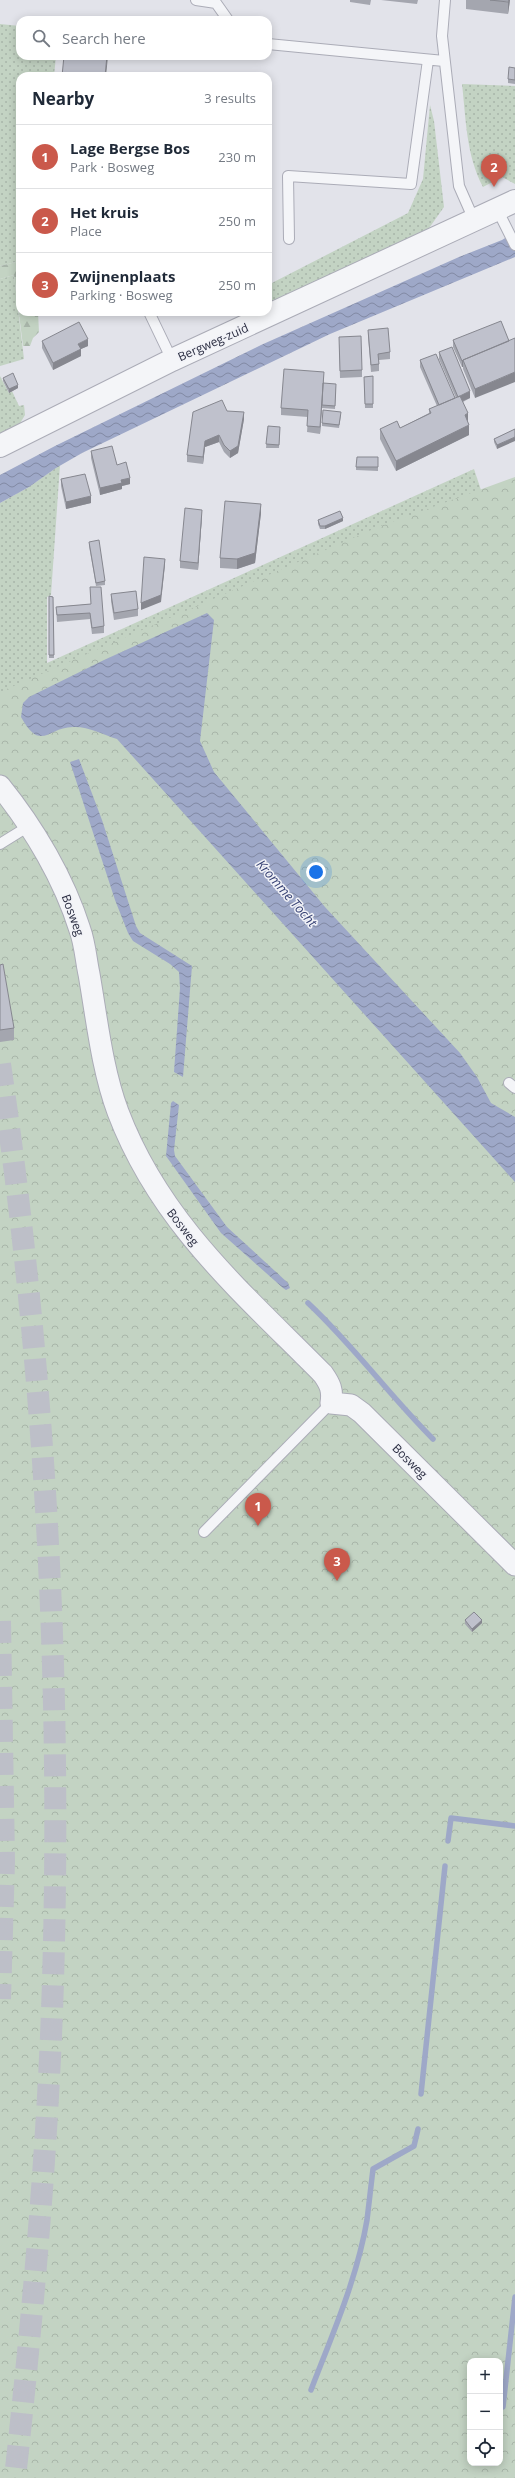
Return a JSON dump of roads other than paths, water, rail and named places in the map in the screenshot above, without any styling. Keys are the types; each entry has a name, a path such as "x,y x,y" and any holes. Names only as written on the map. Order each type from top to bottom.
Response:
{"street":[{"name":"Bergweg-zuid","path":"272,314 506,205"},
{"name":"Bergweg-zuid","path":"0,446 172,360 267,316"},
{"name":"Bosweg","path":"0,786 29,826 65,891 80,931 106,1073 118,1111 135,1153 163,1200 189,1235 214,1264 330,1383 333,1393 331,1403 351,1405 362,1413 515,1565"}],"lane":[{"path":"196,0 216,3 225,16"},
{"path":"445,0 442,36 459,186 474,220"},
{"path":"272,44 444,61"},
{"path":"289,239 288,176 411,184 428,60"},
{"path":"506,205 507,229 515,245"},
{"path":"151,316 172,360"},
{"path":"0,844 29,826"},
{"path":"204,1532 331,1403"}],"water":[{"path":"515,232 515,257 330,334 82,453 56,468 29,487 0,503 0,475 55,446 261,345 459,257 502,240"},
{"name":"Kromme Tocht","path":"207,613 214,620 200,741 214,772 325,907 460,1053 477,1077 491,1103 515,1117 515,1182 117,739 90,729 78,727 64,728 45,736 40,736 34,734 28,728 21,717 23,703 29,697 104,660"},
{"path":"79,759 102,820 136,926 140,933 192,966 183,1077 174,1072 180,988 179,972 170,964 133,941 128,933 115,900 70,762"},
{"path":"173,1101 179,1105 174,1150 175,1156 227,1227 288,1283 290,1288 286,1290 283,1288 221,1233 166,1156 171,1103"}],"waterway":[{"path":"308,1303 340,1336 433,1439"},
{"path":"448,1841 451,1818 515,1826"},
{"path":"421,2094 445,1866"},
{"path":"311,2390 343,2306 357,2264 367,2220 373,2169 414,2146 418,2129"},
{"path":"503,2407 515,2297"}],"tunnel":[{"path":"0,1064 16,1178 29,1292 39,1406 47,1521 55,1751 55,1866 51,2043 44,2168 34,2292 15,2478"},
{"path":"0,1621 4,1861 0,1999"}],"place":[{"name":"Het kruis","path":"494,187"},
{"name":"Lage Bergse Bos","path":"258,1526"},
{"name":"Zwijnenplaats","path":"337,1581"}]}
